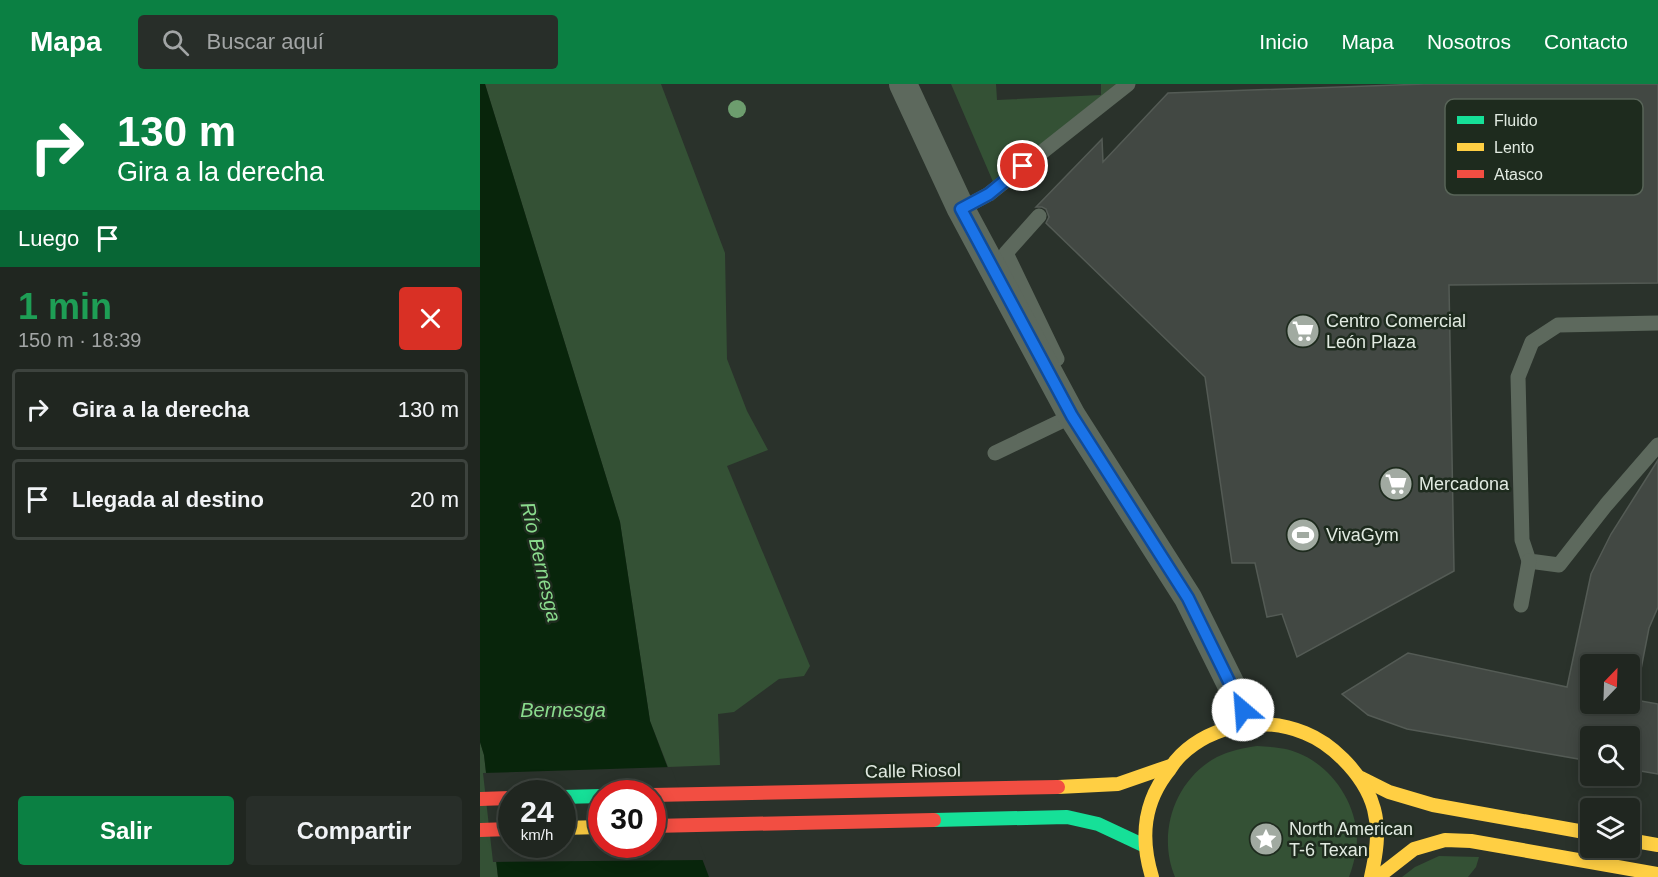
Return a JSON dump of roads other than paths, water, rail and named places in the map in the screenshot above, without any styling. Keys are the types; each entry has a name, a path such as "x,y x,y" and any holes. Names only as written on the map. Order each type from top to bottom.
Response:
{"main road":[{"path":"1152,877 1144,846 1146,818 1155,790 1170,766 1192,745 1220,730 1250,723 1283,725 1313,735 1340,753 1361,778 1375,812 1378,848 1371,877"},
{"name":"Calle Riosol","path":"666,795 1066,787 1118,784 1170,766"},
{"path":"1361,778 1389,792 1433,805 1580,831"},
{"path":"480,798 498,798"},
{"path":"666,826 1067,817 1088,820 1144,846"},
{"path":"480,830 498,829"},
{"path":"1378,877 1414,849 1445,840 1471,841 1658,874"},
{"path":"1640,842 1658,845"}],"street":[{"path":"903,84 961,209 1069,410 1188,598 1250,723"}],"lane":[{"path":"961,209 989,194 1128,84"},
{"path":"995,453 1069,410 1057,359 1006,253 1039,216"},
{"path":"1521,605 1529,561 1522,540 1518,377 1532,342 1558,325 1658,323"},
{"path":"1529,561 1559,565 1606,505 1658,445"}],"water":[{"name":"Bernesga","path":"480,84 485,84 620,522 650,721 709,877 498,877 484,755 480,742"}],"place":[{"name":"Centro Comercial León Plaza","path":"1303,331"},
{"name":"Mercadona","path":"1396,484"},
{"name":"VivaGym","path":"1303,535"},
{"name":"North American T-6 Texan","path":"1266,839"}],"water label":[{"name":"Río Bernesga","path":"541,562"}]}
